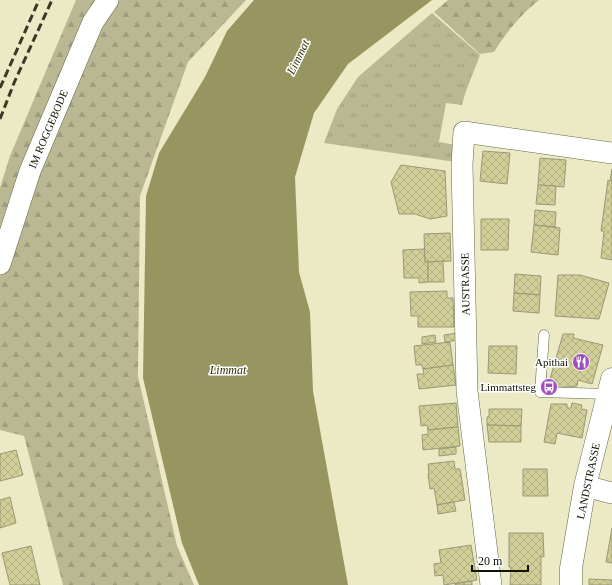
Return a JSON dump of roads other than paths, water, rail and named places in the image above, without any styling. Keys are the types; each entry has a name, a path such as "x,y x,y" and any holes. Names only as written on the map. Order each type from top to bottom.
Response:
{"main road":[{"name":"LANDSTRASSE","path":"570,585 571,568 585,486 610,386"}],"street":[{"name":"IM ROGGEBODE","path":"0,264 30,171 93,22 108,0"},
{"name":"AUSTRASSE","path":"491,585 467,391 462,164 464,132 612,153"},
{"path":"585,486 612,493"}],"lane":[{"path":"544,335 540,392 610,386"}],"water":[{"name":"Limmat","path":"254,0 432,0 348,64 314,113 295,177 299,272 310,312 313,391 348,585 199,585 182,543 143,378 146,196 159,153 205,77 227,31"}],"railway":[{"path":"0,88 39,0"},
{"path":"0,119 14,83 52,0"}],"place":[{"name":"Apithai","path":"581,362"},
{"name":"Limmattsteg","path":"549,387"}]}
